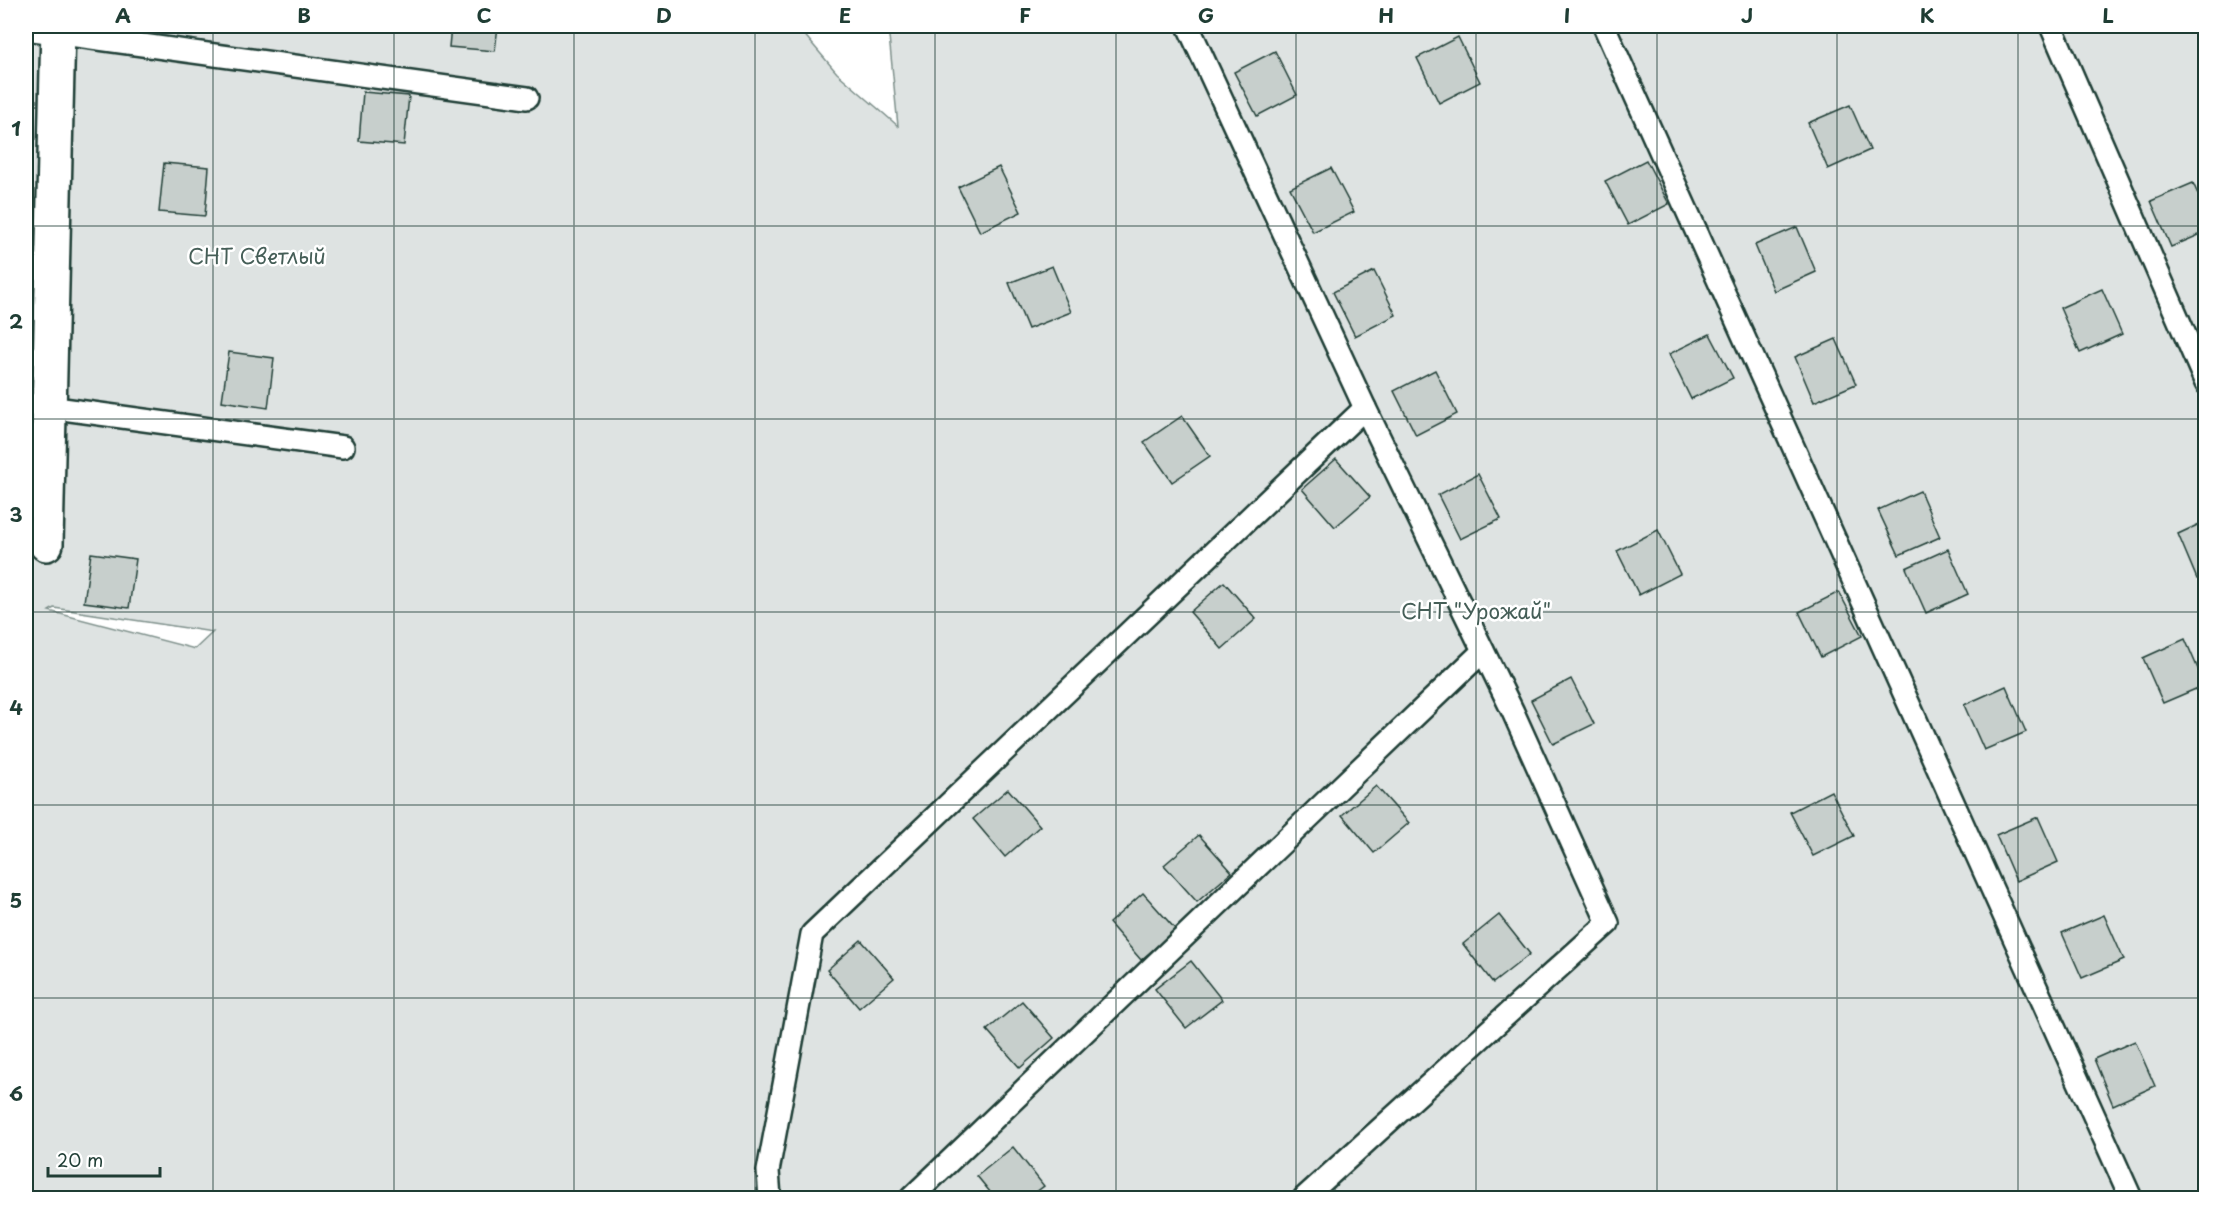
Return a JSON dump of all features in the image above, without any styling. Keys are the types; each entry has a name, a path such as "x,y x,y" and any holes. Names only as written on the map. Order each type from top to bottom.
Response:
{"street":[{"path":"46,544 37,405 58,30"}],"lane":[{"path":"1188,26 1365,408 1483,651 1608,923 1304,1198"},
{"path":"1604,26 2131,1198"},
{"path":"2051,26 2205,383"},
{"path":"26,29 58,30 527,98"},
{"path":"37,405 343,447"},
{"path":"770,1198 768,1171 812,934 1365,408"},
{"path":"911,1198 1483,651"}],"green space":[{"name":"СНТ \"Урожай\"","path":"26,26 797,26 837,73 898,126 888,26 2205,26 2205,1198 26,1198","holes":["54,608 213,632 195,649 49,611"]}],"building":[{"path":"451,26 498,26 495,51 449,47"},
{"path":"1458,37 1480,82 1439,103 1417,58"},
{"path":"1275,51 1297,95 1257,116 1234,72"},
{"path":"363,92 409,96 404,145 359,141"},
{"path":"1850,105 1870,150 1828,169 1808,123"},
{"path":"1646,160 1669,204 1628,225 1605,181"},
{"path":"164,163 209,167 205,216 159,212"},
{"path":"999,167 1021,212 980,232 958,187"},
{"path":"1331,168 1354,212 1313,232 1290,188"},
{"path":"2193,183 2206,212 2206,232 2171,247 2151,201"},
{"path":"1797,227 1816,272 1774,291 1755,245"},
{"path":"1052,266 1071,312 1028,329 1009,283"},
{"path":"1374,271 1396,315 1355,336 1333,292"},
{"path":"2102,289 2122,334 2080,353 2060,308"},
{"path":"1710,334 1733,378 1691,399 1669,354"},
{"path":"1836,339 1856,384 1814,402 1795,357"},
{"path":"229,352 274,358 268,408 222,401"},
{"path":"1435,370 1457,414 1416,435 1394,391"},
{"path":"1182,416 1210,456 1172,482 1144,442"},
{"path":"1336,459 1370,497 1335,527 1302,489"},
{"path":"1478,474 1501,519 1460,539 1438,495"},
{"path":"1920,491 1940,537 1899,555 1878,510"},
{"path":"2206,521 2206,576 2197,579 2178,534"},
{"path":"1658,530 1680,574 1639,595 1617,551"},
{"path":"1948,549 1968,594 1926,613 1906,568"},
{"path":"91,553 136,559 129,608 84,602"},
{"path":"1224,582 1256,619 1222,649 1190,612"},
{"path":"1839,592 1862,636 1821,657 1799,612"},
{"path":"2185,639 2205,685 2163,703 2143,658"},
{"path":"1571,679 1594,724 1553,744 1531,700"},
{"path":"2006,686 2026,732 1984,750 1964,705"},
{"path":"1376,786 1409,823 1374,853 1342,815"},
{"path":"1008,789 1040,826 1005,857 973,819"},
{"path":"1831,791 1854,836 1813,856 1790,812"},
{"path":"2038,817 2058,862 2016,881 1996,835"},
{"path":"1199,835 1232,872 1197,902 1164,865"},
{"path":"1143,893 1176,930 1141,960 1109,923"},
{"path":"1499,915 1530,954 1493,983 1463,944"},
{"path":"2104,915 2124,960 2082,978 2062,933"},
{"path":"861,940 894,978 859,1008 827,970"},
{"path":"1191,961 1222,1000 1186,1028 1155,989"},
{"path":"1022,1001 1054,1038 1020,1068 987,1030"},
{"path":"2135,1041 2155,1086 2113,1105 2094,1059"},
{"path":"1013,1147 1044,1186 1028,1198 995,1198 977,1176"}],"park label":[{"name":"СНТ Светлый","path":"257,257"}]}
